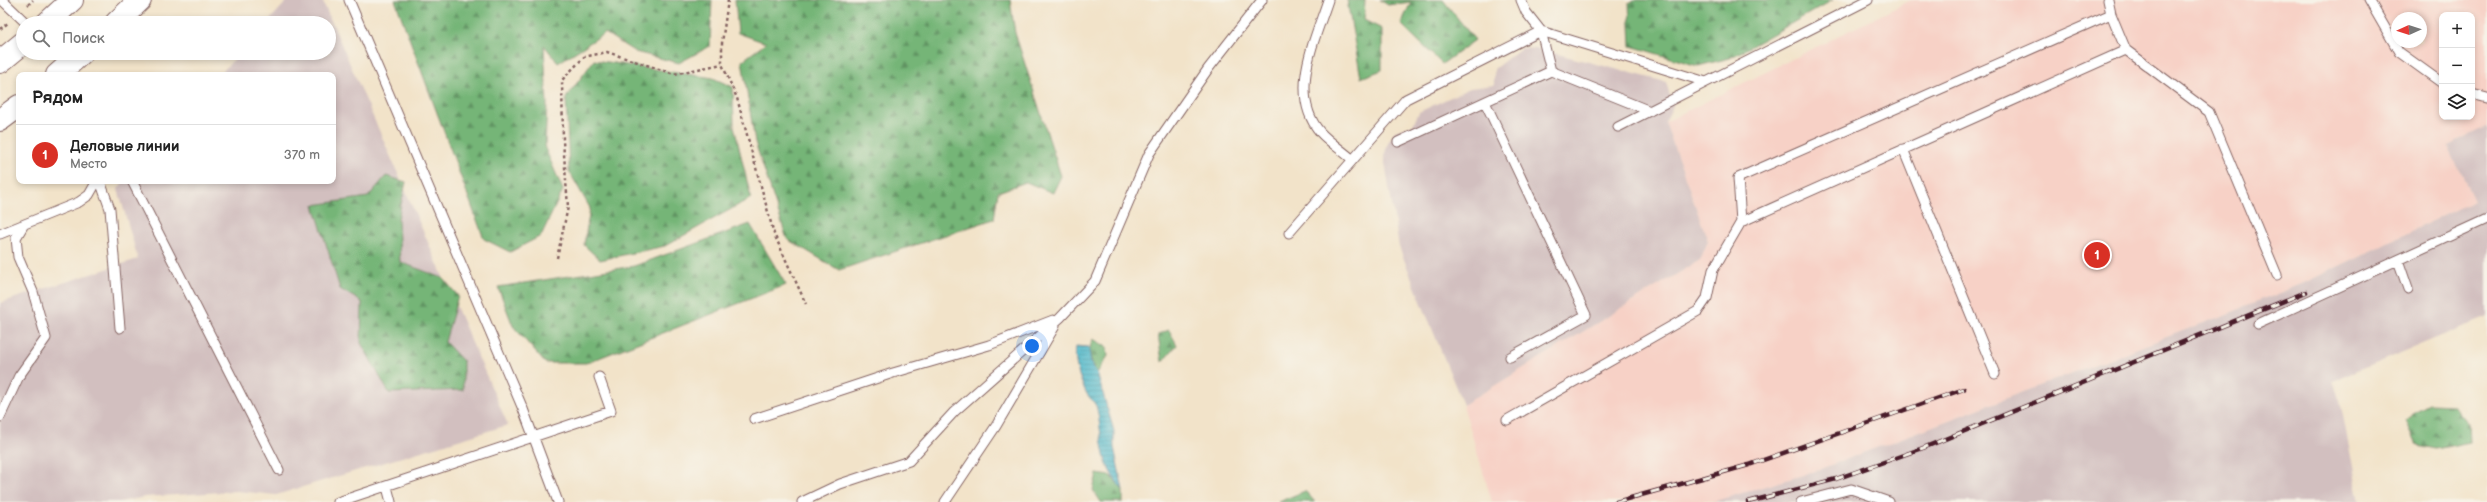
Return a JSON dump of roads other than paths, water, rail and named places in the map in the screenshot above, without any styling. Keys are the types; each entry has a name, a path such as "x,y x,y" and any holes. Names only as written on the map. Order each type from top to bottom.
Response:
{"main road":[{"path":"55,16 72,0"},
{"path":"123,16 140,0"},
{"path":"0,62 16,49"},
{"path":"63,72 75,60"},
{"path":"0,120 16,108"}],"lane":[{"path":"2,0 19,16"},
{"path":"349,0 534,437 558,502"},
{"path":"802,502 840,484 909,461 954,412 1060,318 1095,281 1149,154 1208,69 1262,0"},
{"path":"1328,0 1307,69 1304,92 1310,114 1320,132 1353,160"},
{"path":"1522,0 1526,12 1541,32 1551,71"},
{"path":"1618,127 1868,0"},
{"path":"2108,0 2111,14 2126,50 2209,112 2277,275"},
{"path":"2369,0 2399,52 2439,81"},
{"path":"1507,420 1698,311 1707,298 1713,270 1741,222 1738,178 2111,14"},
{"path":"1289,233 1406,99 1541,32 1706,82"},
{"path":"1741,222 2126,50"},
{"path":"1398,142 1551,71 1650,111"},
{"path":"2475,95 2487,98"},
{"path":"1485,102 1586,315 1510,357"},
{"path":"1904,149 1995,374"},
{"path":"0,234 23,226 79,202 88,195 95,184"},
{"path":"101,184 110,209 120,328"},
{"path":"134,184 279,470"},
{"path":"2258,324 2487,219"},
{"path":"0,417 19,376 46,338 33,292 18,257 16,238 23,226"},
{"path":"2398,260 2408,289"},
{"path":"754,419 893,373 989,346 1060,318"},
{"path":"945,502 996,426 1060,318"},
{"path":"338,502 387,487 611,411 599,377"},
{"path":"387,487 391,502"},
{"path":"1801,502 1852,489 1889,502"}],"water":[{"path":"1076,346 1089,347 1091,364 1097,373 1114,431 1114,447 1123,490 1109,470 1106,461 1103,451 1097,409 1087,394 1076,364"}],"railway":[{"path":"1748,502 1836,479 1923,448 2306,292"},
{"path":"1616,502 1749,465 1964,389"}],"place":[{"name":"Деловые линии","path":"2097,255"}]}
